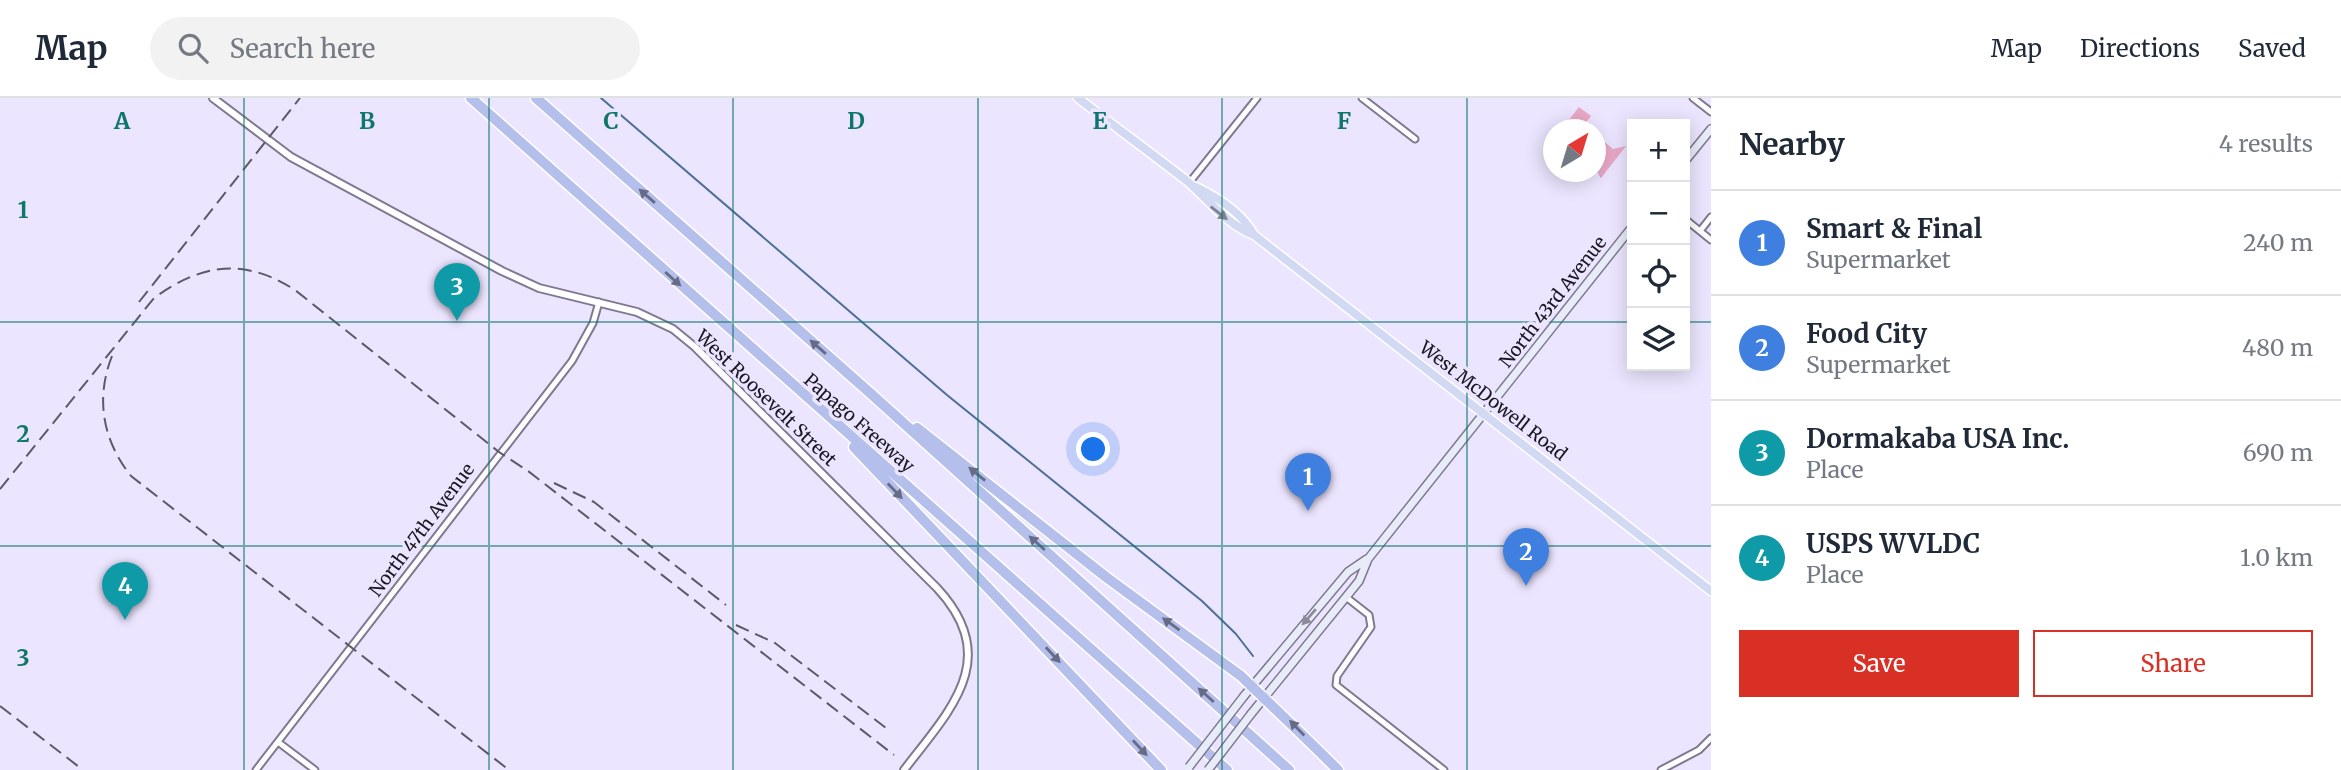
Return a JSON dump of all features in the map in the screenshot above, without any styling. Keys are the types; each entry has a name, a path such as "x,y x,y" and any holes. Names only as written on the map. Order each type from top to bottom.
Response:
{"highway":[{"path":"461,98 549,169"},
{"name":"Papago Freeway","path":"471,98 1227,770"},
{"name":"Papago Freeway","path":"536,98 869,392 1289,770"},
{"path":"542,98 578,134"},
{"path":"869,392 1106,577 1241,676 1248,692 1261,703 1276,706 1338,770"},
{"path":"815,405 1161,770"}],"main road":[{"name":"West McDowell Road","path":"1078,98 1189,184 1214,195 1247,221 1255,235 1711,592"},
{"path":"1690,155 1711,129"},
{"name":"North 43rd Avenue","path":"1208,770 1359,581 1368,559 1627,234"},
{"name":"North 43rd Avenue","path":"1188,769 1348,572 1368,559"},
{"path":"1348,572 1359,581"},
{"path":"1346,597 1348,572"}],"street":[{"name":"West Roosevelt Street","path":"213,98 291,157 526,284 649,317 695,347 948,599 968,644 964,685 947,715 904,770"},
{"path":"1189,184 1257,98"},
{"path":"1362,98 1415,139"},
{"path":"1693,98 1711,112"},
{"path":"1700,231 1711,218"},
{"path":"1690,223 1711,240"},
{"name":"North 47th Avenue","path":"256,770 572,361 593,323 599,302"},
{"path":"1346,597 1369,615 1371,627 1338,676 1336,685 1444,770"},
{"path":"1661,770 1678,762 1711,738"},
{"path":"278,742 315,770"},
{"path":"1678,762 1682,770"}],"green space":[{"path":"1579,107 1591,116 1589,119 1570,119"},
{"path":"1606,143 1613,149 1626,146 1606,172"},
{"path":"1606,147 1613,152 1606,162"}],"waterway":[{"path":"601,98 947,395 1202,601 1236,634 1253,656"}],"railway":[{"path":"139,302 300,98"},
{"path":"0,489 154,298 171,287 206,272 240,269 258,273 295,290 499,452 528,471 894,755"},
{"path":"112,356 104,388 105,419 114,449 131,476 509,770"},
{"path":"554,483 594,502 726,605"},
{"path":"736,625 775,643 886,728"},
{"path":"0,706 83,770"}],"place":[{"name":"Dormakaba USA Inc.","path":"457,321"},
{"name":"Smart & Final","path":"1308,511"},
{"name":"Food City","path":"1526,586"},
{"name":"USPS WVLDC","path":"125,620"}]}
